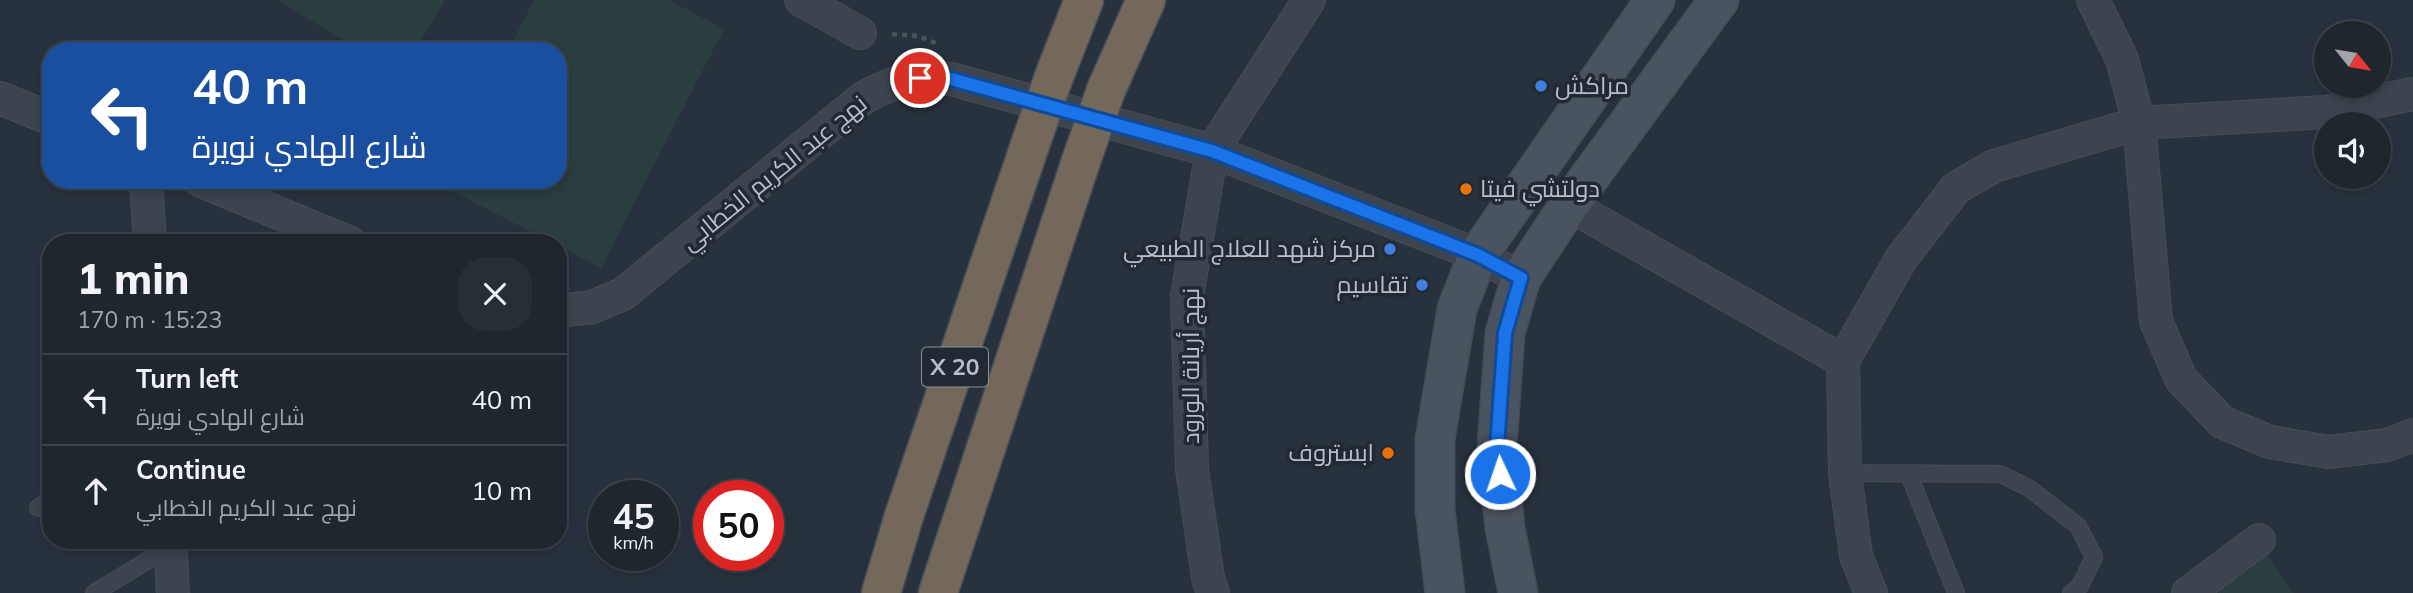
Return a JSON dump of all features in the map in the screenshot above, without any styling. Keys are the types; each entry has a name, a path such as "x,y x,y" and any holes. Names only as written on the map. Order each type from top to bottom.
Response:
{"highway":[{"name":"X 20","path":"881,593 904,516 1031,142 1083,0"},
{"name":"X 20","path":"938,593 1081,161 1106,90 1146,0"},
{"path":"874,593 904,516"}],"main road":[{"path":"1445,593 1435,509 1435,439 1457,309 1478,255 1655,0"},
{"path":"1518,593 1505,528 1497,447 1505,333 1521,278 1569,205 1719,0"}],"street":[{"path":"801,0 860,33"},
{"name":"نهج أريانة الورود","path":"1213,593 1208,578 1192,469 1187,296 1212,151 1309,0"},
{"path":"2093,0 2122,59 2139,123 2156,321 2181,379 2222,422 2270,442 2329,452 2387,445 2413,435"},
{"name":"نهج عبد الكريم الخطابي","path":"567,310 592,307 623,294 863,98 890,83 920,78 951,79 1212,151 1478,255 1521,278"},
{"path":"1871,593 1856,556 1845,474 1843,361 1901,259 1956,188 1994,166 2139,123 2326,112 2413,94"},
{"path":"0,98 42,115"},
{"path":"147,189 149,234"},
{"path":"221,189 328,234"},
{"path":"1569,205 1843,361"},
{"path":"2188,593 2259,540"},
{"path":"170,549 173,593"}],"lane":[{"path":"1845,474 2000,474 2029,488 2078,526 2094,557 2080,586 2071,593"},
{"path":"1909,475 1956,593"},
{"path":"94,593 162,549"}],"shaded area":[{"path":"277,0 445,0 420,42 346,42"},
{"path":"534,0 669,0 724,29 601,268 567,251 567,234 535,234 448,189 567,189 567,42 513,42"},
{"path":"2266,552 2293,593 2213,593"}],"place":[{"name":"مراكش","path":"1541,86"},
{"name":"دولتشي فيتا","path":"1466,189"},
{"name":"مركز شهد للعلاج الطبيعي","path":"1390,249"},
{"name":"تقاسيم","path":"1422,285"},
{"name":"ابستروف","path":"1388,453"}],"route":[{"path":"920,78 951,79 1212,151 1478,255 1521,278 1505,333 1497,447 1500,474"}]}
